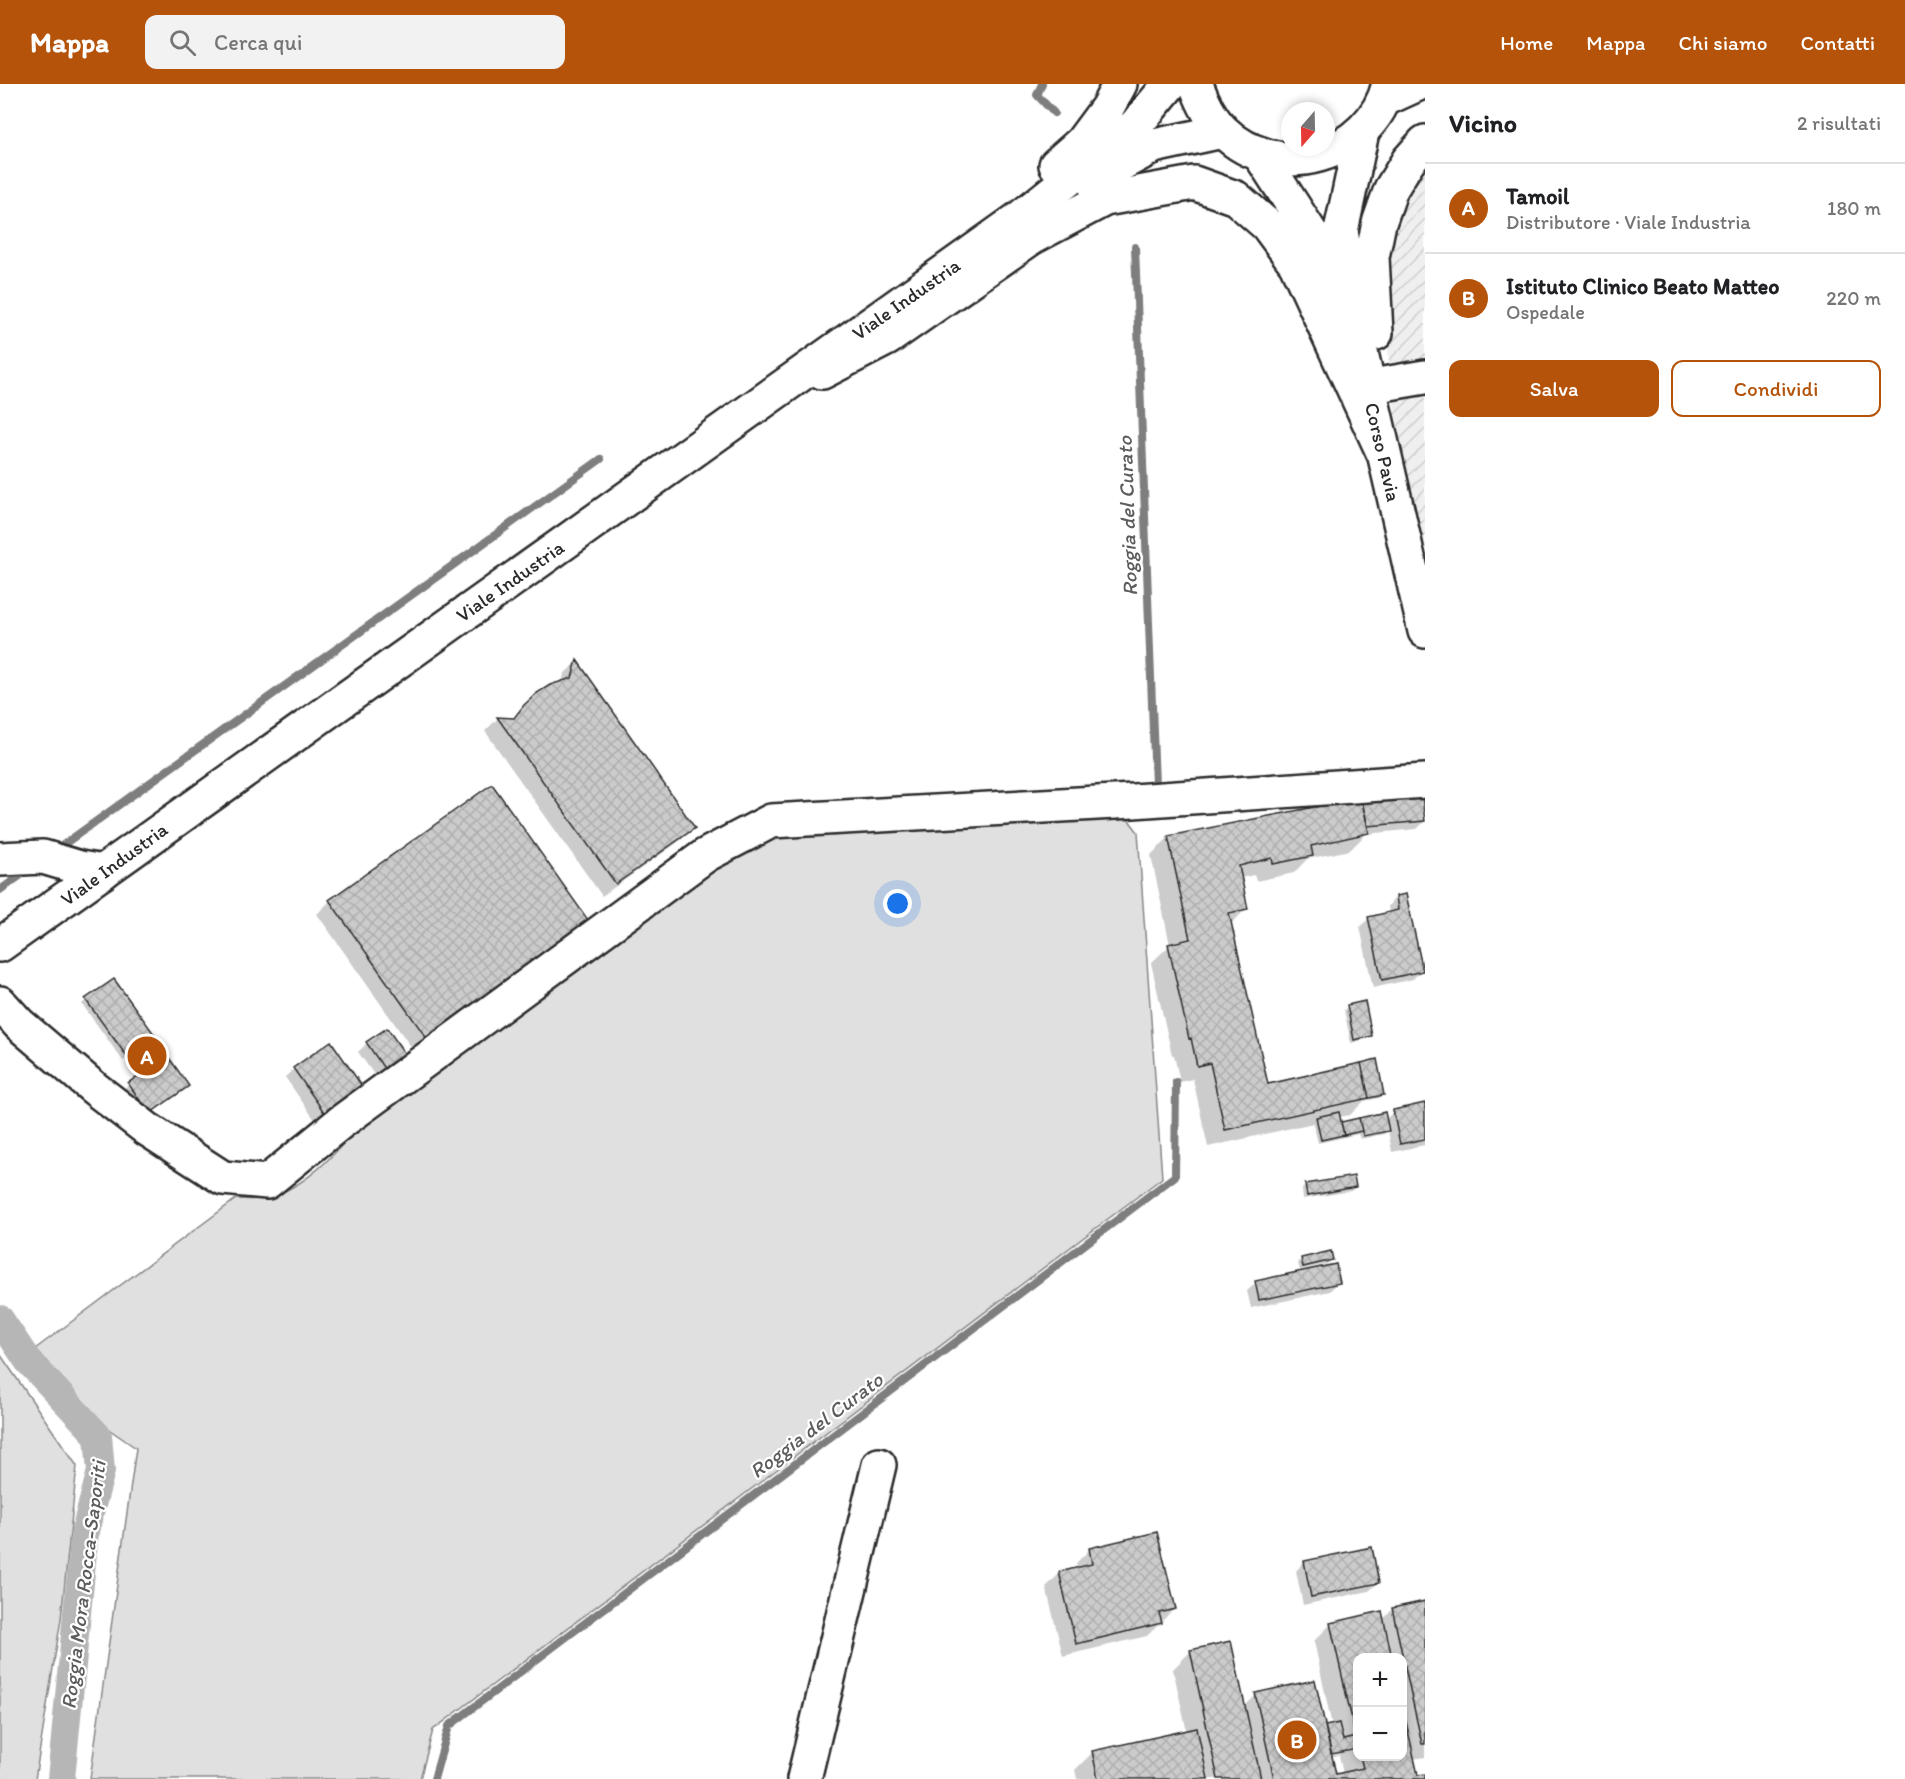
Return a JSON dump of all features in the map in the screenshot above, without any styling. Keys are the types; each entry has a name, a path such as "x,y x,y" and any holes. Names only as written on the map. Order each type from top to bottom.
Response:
{"main road":[{"path":"754,408 846,317 1044,176 1081,143 1107,108 1120,84"},
{"name":"Viale Industria","path":"0,945 1020,218 1135,126 1170,84"},
{"path":"1196,84 1206,110 1223,131 1240,144 1259,153 1286,159 1313,157 1339,148 1362,132 1375,117 1387,92 1418,84"},
{"name":"Viale Industria","path":"1020,218 1154,146 1223,131"},
{"name":"Corso Pavia","path":"1362,132 1341,231 1367,387 1425,631"},
{"path":"1367,387 1372,257 1379,223 1391,189 1408,161 1425,142"},
{"name":"Corso Pavia","path":"1259,153 1312,235 1359,344"},
{"path":"754,408 888,338 1031,238 1105,199 1194,183 1236,198 1268,225 1296,264 1367,387"},
{"path":"1367,387 1425,377"},
{"path":"0,1003 27,1031 147,1129 223,1178 267,1182 341,1122 706,855 771,821 1122,802 1425,781"},
{"path":"0,859 43,856 80,868 103,872"},
{"path":"804,1779 879,1466"}],"shaded area":[{"path":"1425,161 1425,554 1395,413 1385,326 1391,220"},
{"path":"1114,814 1128,819 1138,832 1162,1178 433,1730 420,1779 90,1779 136,1448 110,1430 35,1349 236,1199 260,1199 275,1195 314,1173 356,1129 720,864 763,842 798,831"},
{"path":"0,1354 77,1466 61,1619 35,1779 0,1779"}],"building":[{"path":"577,660 695,828 616,884 497,717 514,718 537,693 550,685 572,678"},
{"path":"492,784 593,927 430,1043 329,900"},
{"path":"1422,796 1425,821 1368,826 1362,802"},
{"path":"1362,802 1369,833 1311,846 1313,856 1273,864 1272,858 1239,866 1248,909 1229,913 1268,1084 1361,1063 1369,1098 1225,1130 1210,1063 1197,1066 1168,944 1190,939 1168,836 1320,806"},
{"path":"1406,894 1423,971 1382,980 1368,917 1398,910 1396,896"},
{"path":"114,979 157,1038 128,1058 85,999"},
{"path":"1365,1001 1372,1036 1354,1040 1347,1005"},
{"path":"387,1028 408,1058 387,1073 366,1042"},
{"path":"331,1041 364,1089 326,1115 293,1068"},
{"path":"167,1055 189,1086 149,1114 128,1083"},
{"path":"1377,1059 1384,1095 1369,1098 1361,1063"},
{"path":"1425,1103 1425,1139 1400,1144 1393,1110"},
{"path":"1339,1112 1344,1135 1321,1140 1316,1117"},
{"path":"1385,1112 1389,1131 1363,1136 1359,1118"},
{"path":"1359,1118 1362,1131 1344,1135 1341,1122"},
{"path":"1354,1176 1356,1187 1307,1196 1305,1184"},
{"path":"1331,1251 1333,1260 1303,1267 1301,1258"},
{"path":"1336,1264 1340,1283 1259,1300 1255,1281"},
{"path":"1157,1532 1176,1609 1159,1613 1162,1623 1076,1644 1059,1572 1092,1564 1089,1548"},
{"path":"1372,1547 1379,1583 1311,1597 1304,1561"},
{"path":"1425,1601 1425,1744 1422,1744 1407,1676 1407,1653 1402,1653 1392,1608"},
{"path":"1382,1611 1391,1653 1353,1653 1353,1724 1330,1623"},
{"path":"1231,1641 1261,1779 1218,1779 1190,1650"},
{"path":"1315,1680 1336,1774 1363,1768 1361,1761 1407,1761 1407,1726 1418,1775 1425,1774 1425,1779 1274,1779 1255,1693"},
{"path":"1339,1723 1343,1740 1353,1738 1353,1750 1331,1754 1325,1726"},
{"path":"1197,1728 1208,1779 1098,1779 1092,1751"}],"waterway":[{"name":"Roggia del Curato","path":"1042,84 1037,95 1054,113"},
{"name":"Roggia del Curato","path":"1135,247 1155,785"},
{"path":"56,850 601,459"},
{"path":"0,890 24,873"},
{"name":"Roggia del Curato","path":"434,1779 449,1726 1175,1176 1176,1082"},
{"name":"Roggia Mora Rocca-Saporiti","path":"0,1319 28,1361 98,1436 101,1471 85,1531 61,1779"}],"place":[{"name":"Tamoil","path":"147,1056"},
{"name":"Istituto Clinico Beato Matteo","path":"1297,1740"}]}
